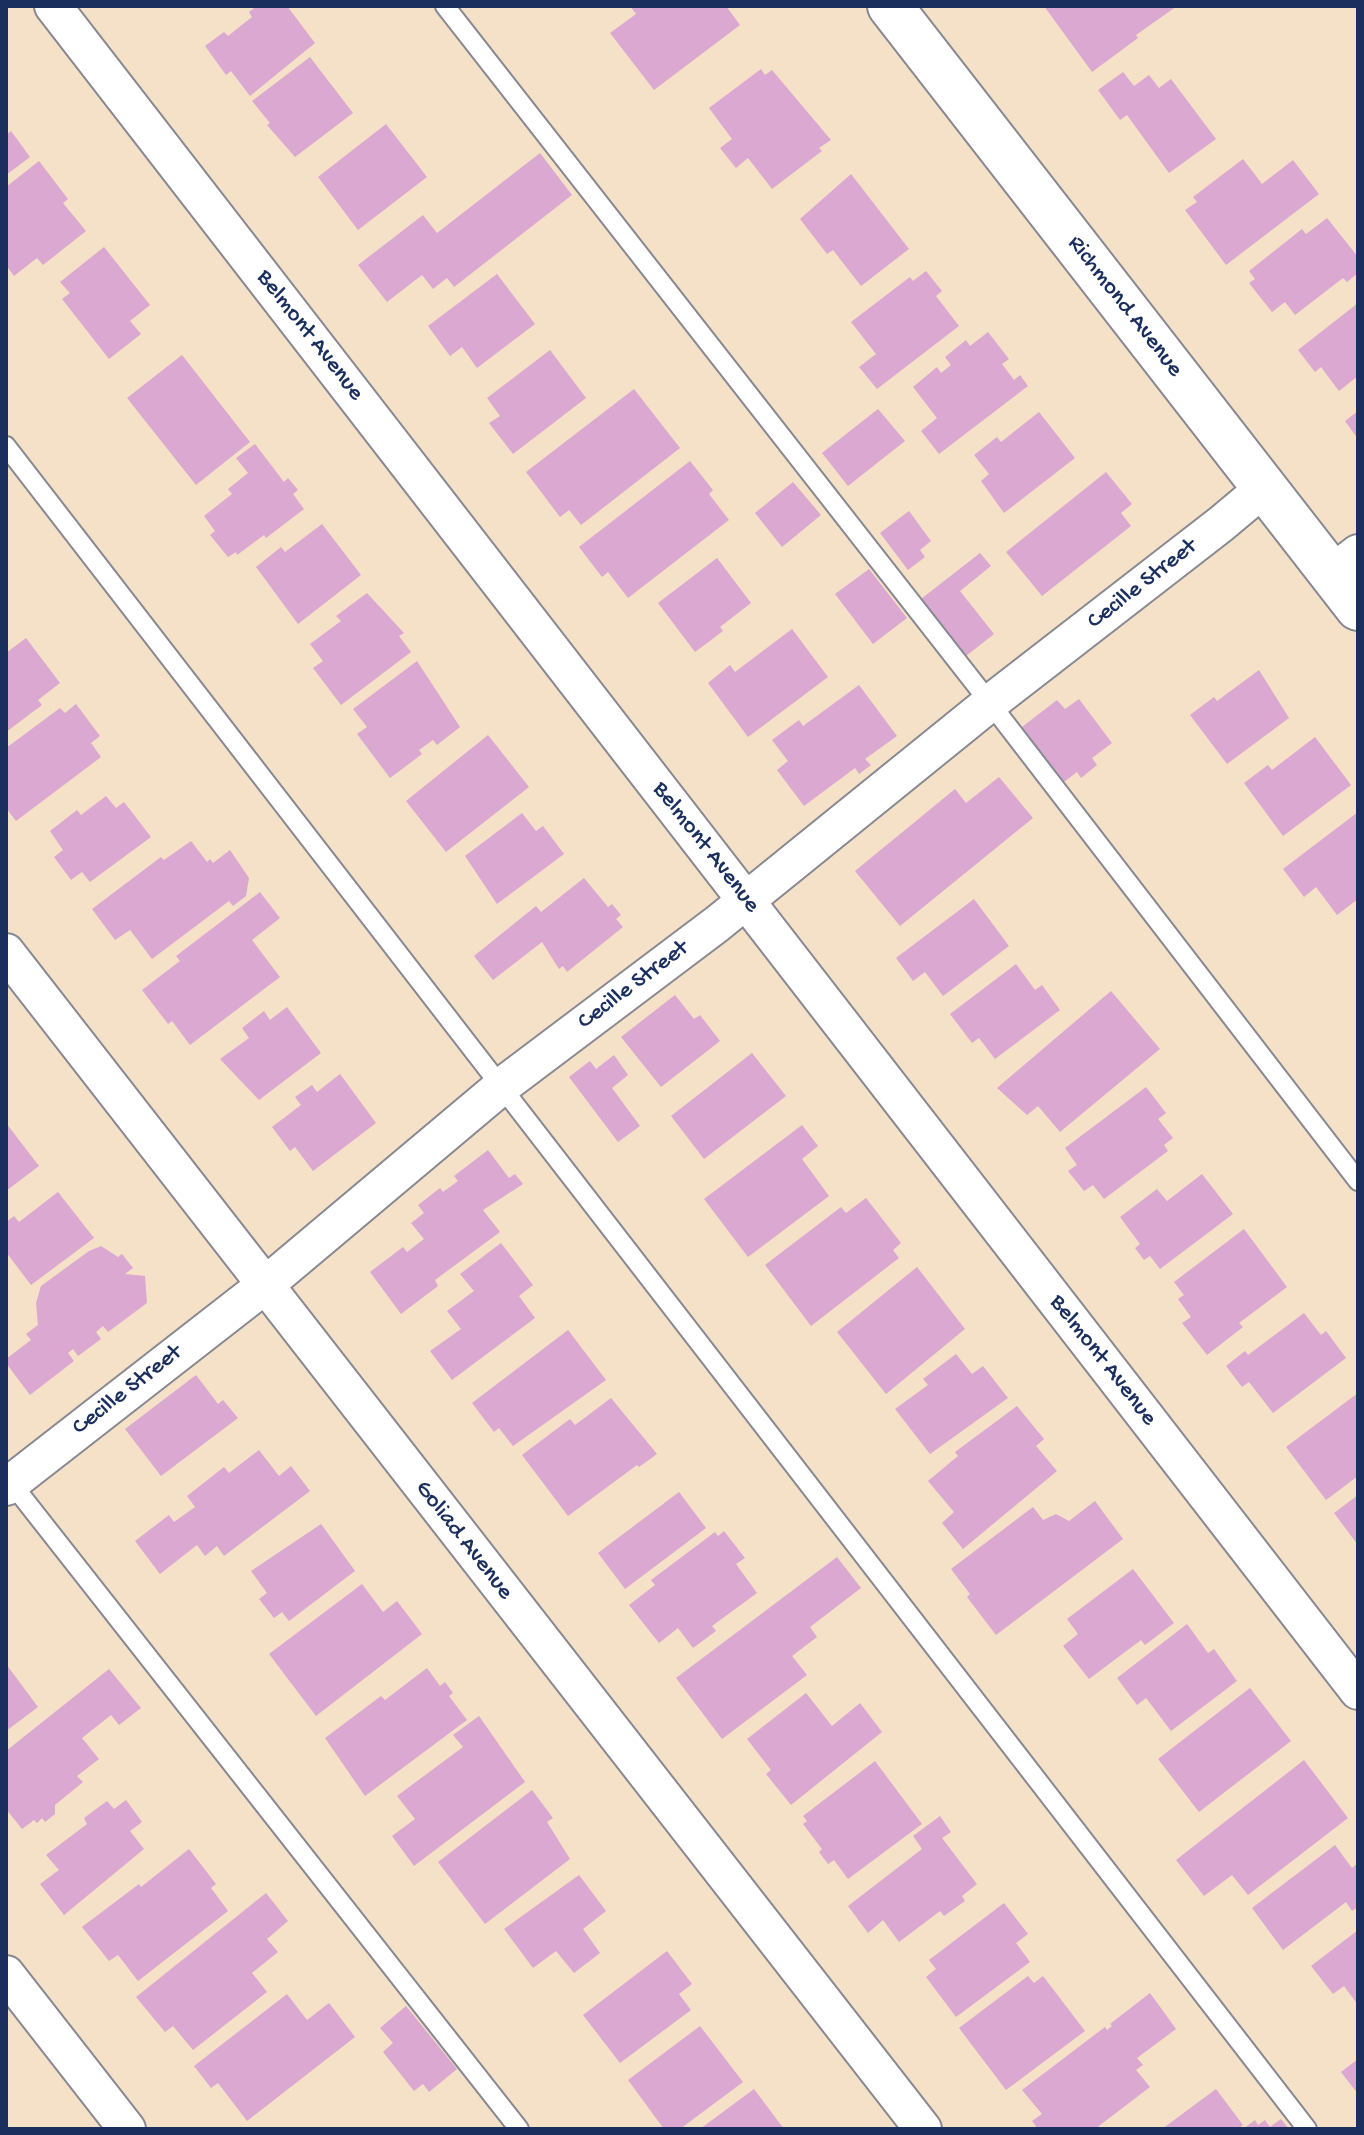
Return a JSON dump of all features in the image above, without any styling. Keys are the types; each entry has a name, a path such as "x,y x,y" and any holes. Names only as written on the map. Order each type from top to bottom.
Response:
{"street":[{"name":"Belmont Avenue","path":"53,6 1358,1691"},
{"name":"Richmond Avenue","path":"904,11 1264,488 1345,564 1358,608"},
{"name":"Cecille Street","path":"8,1481 264,1286 502,1086 746,900 1264,488"},
{"name":"Goliad Avenue","path":"6,952 923,2129"},
{"path":"6,1974 127,2129"}],"lane":[{"path":"445,6 990,703 1358,1181"},
{"path":"6,446 1307,2129"},
{"path":"8,1481 519,2129"}],"building":[{"path":"257,6 287,6 315,43 250,96 231,71 226,75 205,46 224,32 228,36 252,17 249,12"},
{"path":"630,6 726,6 740,25 654,90 610,33 636,14"},
{"path":"1044,6 1177,6 1092,72"},
{"path":"310,57 353,113 295,157 267,125 270,123 252,101"},
{"path":"761,69 765,75 772,70 831,140 819,148 822,151 772,189 748,158 736,168 720,148 732,139 709,108"},
{"path":"1123,72 1134,86 1149,75 1159,88 1171,79 1216,139 1169,173 1127,115 1120,120 1098,90"},
{"path":"386,124 427,177 358,230 318,177"},
{"path":"11,131 30,157 6,175 6,135"},
{"path":"540,153 572,195 454,287 447,278 433,289 422,275 387,302 358,265 423,215 437,233"},
{"path":"1243,159 1262,184 1293,160 1319,194 1226,265 1185,210 1197,202 1193,197"},
{"path":"39,161 68,199 63,203 86,231 43,265 37,258 14,276 6,265 6,187"},
{"path":"851,174 909,249 861,286 833,250 827,254 800,219"},
{"path":"1327,218 1358,257 1358,273 1347,282 1343,278 1295,315 1285,302 1272,312 1249,283 1255,279 1249,271 1302,229 1306,234"},
{"path":"104,247 150,305 130,321 141,334 109,359 62,299 70,293 60,282"},
{"path":"926,271 942,291 936,296 959,326 877,389 859,367 876,354 851,322 910,277 913,281"},
{"path":"497,274 535,324 477,368 462,347 450,356 428,326"},
{"path":"1358,303 1358,376 1339,391 1321,367 1315,372 1298,350"},
{"path":"988,332 1009,359 1002,364 1014,380 1020,375 1028,386 939,454 921,431 937,418 913,387 937,367 941,373 951,365 945,357 966,340 970,346"},
{"path":"550,350 586,398 513,454 489,423 500,416 487,398"},
{"path":"182,355 250,442 196,485 127,398"},
{"path":"634,389 680,448 581,525 569,510 560,517 526,472"},
{"path":"878,409 905,441 848,486 822,453"},
{"path":"1358,411 1358,439 1345,421"},
{"path":"1039,412 1075,458 1004,513 981,481 989,474 974,455 997,437 1001,442"},
{"path":"255,444 284,482 288,478 298,490 293,494 304,509 266,538 264,535 237,555 236,552 228,557 210,535 215,531 204,516 232,494 228,489 248,473 236,458"},
{"path":"690,461 713,490 709,494 729,520 628,598 608,572 602,577 579,547"},
{"path":"1106,472 1132,504 1121,513 1131,526 1042,596 1006,552"},
{"path":"793,482 821,515 782,547 755,513"},
{"path":"909,511 931,541 920,550 925,557 908,570 880,533"},
{"path":"322,524 361,575 298,624 256,567 281,547 285,552"},
{"path":"980,553 991,566 960,591 994,634 966,656 921,599"},
{"path":"717,558 751,603 720,627 723,631 695,652 658,603"},
{"path":"869,569 907,618 873,644 835,594"},
{"path":"367,593 404,633 399,636 411,652 341,705 313,668 323,661 310,644 341,621 336,616"},
{"path":"792,629 828,677 748,737 708,683 730,665 735,672"},
{"path":"26,638 60,683 38,700 42,705 6,732 6,653"},
{"path":"417,661 460,727 437,745 433,740 419,750 422,754 390,778 357,734 367,727 353,709"},
{"path":"1259,670 1289,718 1227,764 1190,715 1214,697 1217,701"},
{"path":"859,685 897,736 865,759 871,765 859,774 855,768 804,806 777,770 788,761 772,740 799,720 803,726"},
{"path":"1079,699 1112,743 1092,758 1097,765 1081,778 1077,772 1060,785 1018,730 1057,700 1065,709"},
{"path":"76,704 100,736 91,743 101,757 16,821 6,808 6,748 60,708 65,713"},
{"path":"488,735 529,787 446,852 406,801"},
{"path":"1315,737 1351,785 1283,836 1244,783 1268,765 1272,770"},
{"path":"999,777 1033,818 900,926 855,871 955,789 966,803"},
{"path":"106,796 116,808 124,802 151,837 90,882 82,872 71,880 54,857 63,850 50,831 77,810 81,815"},
{"path":"1358,812 1358,899 1337,915 1316,887 1304,897 1283,869"},
{"path":"522,813 536,831 543,826 564,854 497,904 465,856"},
{"path":"191,841 207,862 210,859 213,863 230,850 249,878 246,896 233,906 229,901 152,959 130,930 115,940 92,909 161,857 164,860"},
{"path":"584,878 608,907 612,904 621,915 616,919 623,927 567,972 563,966 559,969 542,942 493,980 474,956 536,906 541,912"},
{"path":"260,892 280,918 252,940 280,977 190,1045 172,1021 168,1024 142,990 180,961 176,956"},
{"path":"974,899 1009,946 943,996 925,972 913,981 896,958"},
{"path":"1016,964 1035,990 1042,985 1060,1010 995,1059 979,1038 972,1043 950,1014"},
{"path":"1111,991 1160,1049 1060,1132 1038,1106 1027,1115 997,1088"},
{"path":"675,995 694,1019 700,1015 720,1041 661,1087 621,1037"},
{"path":"287,1007 321,1053 259,1100 220,1059 249,1038 242,1028 264,1011 270,1020"},
{"path":"752,1053 786,1096 704,1159 671,1116"},
{"path":"614,1055 628,1075 612,1088 640,1126 618,1142 569,1077 590,1061 596,1069"},
{"path":"340,1074 376,1123 313,1171 295,1147 290,1151 272,1127 301,1105 295,1097 312,1085 317,1092"},
{"path":"1146,1087 1166,1113 1158,1119 1173,1138 1164,1145 1168,1151 1104,1199 1093,1185 1084,1191 1068,1171 1077,1165 1065,1148"},
{"path":"6,1123 39,1166 6,1191"},
{"path":"802,1125 818,1146 802,1159 829,1196 748,1257 704,1199"},
{"path":"488,1150 509,1178 515,1174 523,1184 483,1210 500,1232 435,1280 438,1286 401,1314 370,1272 403,1247 407,1252 424,1239 411,1223 424,1213 418,1205 440,1188 443,1192 458,1181 454,1176"},
{"path":"1202,1174 1233,1214 1160,1269 1150,1256 1144,1260 1135,1248 1140,1244 1120,1217 1157,1189 1167,1201"},
{"path":"58,1192 94,1238 31,1285 6,1252 6,1222 14,1216 19,1222"},
{"path":"866,1198 901,1243 893,1250 899,1258 811,1326 765,1265 841,1207 846,1213"},
{"path":"1244,1229 1287,1287 1239,1323 1243,1327 1207,1355 1182,1323 1191,1317 1178,1299 1184,1295 1174,1282"},
{"path":"501,1243 533,1285 519,1296 535,1318 452,1380 430,1351 461,1329 447,1311 474,1291 460,1274"},
{"path":"101,1246 118,1257 122,1254 133,1268 125,1274 145,1276 147,1303 108,1332 103,1326 96,1332 101,1339 78,1356 73,1349 68,1353 74,1361 30,1395 6,1359 31,1340 26,1334 38,1325 36,1303 41,1286 89,1251"},
{"path":"917,1267 965,1329 886,1394 837,1332"},
{"path":"1304,1313 1321,1335 1326,1331 1346,1358 1273,1413 1249,1382 1242,1387 1226,1366 1245,1351 1248,1355"},
{"path":"568,1330 606,1380 513,1446 499,1428 494,1432 472,1403"},
{"path":"956,1354 972,1374 983,1366 1008,1398 930,1454 895,1409 928,1385 923,1379"},
{"path":"196,1375 218,1404 223,1400 238,1418 161,1476 125,1429"},
{"path":"1358,1393 1358,1476 1326,1500 1286,1447"},
{"path":"611,1398 657,1454 639,1467 637,1465 568,1516 522,1455 570,1419 575,1425"},
{"path":"1017,1406 1044,1439 1036,1446 1057,1471 963,1549 942,1523 954,1512 928,1481 958,1456 955,1452"},
{"path":"259,1450 279,1476 291,1466 310,1491 224,1556 217,1546 205,1556 197,1545 160,1574 135,1541 169,1515 174,1522 195,1507 187,1496 224,1467 229,1473"},
{"path":"679,1492 706,1528 625,1589 598,1553"},
{"path":"1358,1495 1358,1545 1334,1513"},
{"path":"1095,1501 1123,1539 996,1635 967,1597 970,1594 951,1569 1033,1507 1043,1520 1056,1514 1069,1521"},
{"path":"321,1524 355,1571 289,1621 282,1612 274,1618 259,1599 267,1593 251,1571"},
{"path":"724,1531 745,1558 736,1564 757,1593 712,1626 716,1631 693,1648 678,1628 659,1643 629,1605 655,1585 651,1580 715,1532 718,1536"},
{"path":"837,1557 861,1588 810,1627 817,1637 792,1656 807,1675 722,1739 676,1678"},
{"path":"1133,1569 1174,1623 1145,1645 1141,1640 1089,1679 1063,1646 1078,1634 1067,1619"},
{"path":"362,1584 383,1612 397,1601 422,1634 316,1716 269,1654"},
{"path":"1187,1624 1208,1653 1214,1649 1237,1681 1171,1731 1146,1698 1137,1705 1117,1678"},
{"path":"6,1664 38,1707 6,1731"},
{"path":"427,1668 440,1686 445,1682 453,1693 449,1696 467,1720 365,1796 325,1738 381,1696 385,1700"},
{"path":"109,1669 141,1708 119,1725 111,1715 82,1738 99,1759 77,1776 83,1782 55,1805 55,1814 45,1822 42,1818 37,1823 34,1820 22,1829 6,1809 6,1751"},
{"path":"1250,1688 1291,1741 1199,1812 1158,1759"},
{"path":"806,1693 832,1726 860,1703 882,1732 791,1805 766,1774 771,1770 747,1739"},
{"path":"479,1716 525,1782 414,1866 392,1836 415,1819 397,1796 463,1747 453,1735"},
{"path":"1304,1760 1348,1818 1248,1895 1232,1875 1204,1896 1176,1860"},
{"path":"875,1761 922,1824 848,1879 834,1860 828,1864 819,1852 822,1849 803,1824 807,1821 803,1816"},
{"path":"532,1790 553,1818 547,1822 570,1859 485,1924 438,1862"},
{"path":"126,1800 142,1822 130,1831 144,1849 64,1915 40,1884 59,1870 46,1855 87,1824 84,1818 107,1801 114,1809"},
{"path":"940,1816 951,1832 942,1838 977,1884 962,1896 965,1901 944,1916 940,1911 899,1942 883,1920 868,1933 848,1906 922,1849 913,1836"},
{"path":"1335,1845 1352,1868 1358,1863 1358,1907 1352,1911 1346,1902 1283,1950 1252,1908"},
{"path":"189,1849 216,1884 211,1888 228,1911 138,1981 118,1955 109,1961 82,1927 139,1884 141,1887"},
{"path":"579,1875 606,1911 583,1929 600,1953 574,1973 556,1951 533,1968 504,1929"},
{"path":"266,1893 288,1921 267,1939 278,1952 252,1973 267,1992 193,2050 173,2026 165,2032 136,1997"},
{"path":"1004,1903 1028,1934 1016,1943 1030,1962 956,2017 926,1977 936,1969 929,1960"},
{"path":"1358,1930 1358,2005 1344,1986 1333,1994 1311,1966"},
{"path":"667,1951 692,1984 679,1994 691,2010 620,2063 583,2015"},
{"path":"1028,1976 1034,1983 1043,1976 1085,2031 1006,2090 959,2028"},
{"path":"1150,1993 1176,2029 1137,2058 1143,2065 1136,2070 1150,2087 1095,2129 1038,2129 1032,2121 1042,2114 1022,2090 1105,2027 1107,2030 1112,2026 1110,2024"},
{"path":"287,1994 307,2020 329,2003 355,2037 247,2121 218,2083 211,2088 194,2066"},
{"path":"406,2006 457,2069 429,2092 423,2084 414,2091 383,2052 393,2043 380,2028"},
{"path":"700,2026 743,2082 680,2129 664,2129 628,2080"},
{"path":"1358,2059 1358,2094 1341,2072"},
{"path":"754,2089 784,2129 700,2129"},
{"path":"1216,2089 1243,2125 1238,2129 1162,2129"},
{"path":"1281,2119 1289,2129 1243,2129 1255,2120 1258,2125 1265,2120 1270,2127"}]}
